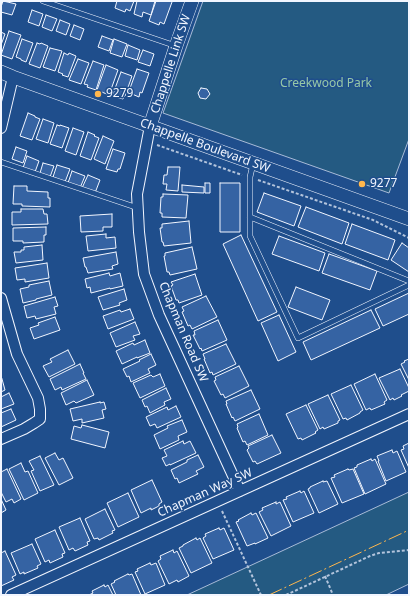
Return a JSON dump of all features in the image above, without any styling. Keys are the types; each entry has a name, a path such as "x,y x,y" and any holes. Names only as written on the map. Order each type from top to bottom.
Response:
{"street":[{"name":"Chappelle Link SW","path":"150,126 192,1"},
{"name":"Chappelle Boulevard SW","path":"7,75 409,219"},
{"path":"1,128 7,75"},
{"name":"Chapman Road SW","path":"150,126 137,194 139,232 144,274 159,315 240,491"},
{"path":"1,298 17,354 38,398 40,409 40,419 1,440"},
{"name":"Chapman Way SW","path":"11,595 409,414"}],"lane":[{"path":"43,1 176,46"},
{"path":"1,162 138,208"},
{"path":"254,163 250,177 250,236 298,338 409,285"},
{"path":"250,217 409,280"}],"path":[{"path":"147,141 374,220 409,238"},
{"path":"217,502 261,595"},
{"path":"286,595 374,554 409,550"},
{"path":"325,576 333,595"}],"green space":[{"name":"Creekwood Park","path":"203,1 409,1 409,139 389,193 163,113"},
{"path":"409,492 409,584 386,595 187,595"}],"building":[{"path":"3,1 16,4 12,15 1,12"},
{"path":"117,1 134,1 130,11 126,9 125,12 115,8"},
{"path":"137,1 155,1 151,15 143,12 142,17 134,14"},
{"path":"156,1 172,2 164,24 160,22 159,25 149,21"},
{"path":"32,10 43,14 39,26 28,22"},
{"path":"46,15 57,19 52,31 42,27"},
{"path":"60,20 70,24 66,35 56,31"},
{"path":"74,25 84,29 80,40 70,36"},
{"path":"9,31 21,35 12,59 1,55"},
{"path":"1,32 5,34 1,45"},
{"path":"102,36 113,40 109,51 98,47"},
{"path":"22,39 33,43 26,62 16,57"},
{"path":"114,39 127,44 122,57 110,53"},
{"path":"37,43 48,46 40,68 29,64"},
{"path":"128,45 140,50 137,60 125,56"},
{"path":"50,48 62,51 55,71 43,67"},
{"path":"143,50 154,54 150,66 138,62"},
{"path":"64,53 68,55 69,53 76,56 68,77 58,72"},
{"path":"78,59 89,63 81,84 69,80"},
{"path":"93,61 104,65 96,90 87,87 88,85 84,84"},
{"path":"106,65 118,70 109,95 97,90"},
{"path":"137,69 149,73 142,93 140,92 139,97 129,91"},
{"path":"121,72 132,76 123,99 116,97 117,95 113,94"},
{"path":"201,88 207,89 210,94 206,99 200,98 198,93"},
{"path":"28,113 40,119 32,140 20,136"},
{"path":"43,119 54,123 48,143 36,139"},
{"path":"57,125 69,128 62,148 50,144"},
{"path":"73,128 84,132 76,155 65,151"},
{"path":"88,132 99,138 91,160 80,156"},
{"path":"103,136 114,141 105,164 94,159"},
{"path":"16,147 27,151 23,163 12,159"},
{"path":"113,149 125,153 120,169 118,169 117,172 106,169"},
{"path":"27,156 39,161 35,172 23,168"},
{"path":"43,163 54,166 50,177 40,173"},
{"path":"57,165 70,169 65,182 53,177"},
{"path":"168,167 180,167 178,191 166,190 167,184 163,184 164,175 167,175"},
{"path":"72,171 85,176 80,188 68,183"},
{"path":"88,175 100,180 95,193 82,188"},
{"path":"205,183 210,183 210,193 205,193"},
{"path":"220,183 240,183 240,232 220,232"},
{"path":"182,185 204,187 204,193 182,192"},
{"path":"14,186 27,186 27,191 48,192 50,207 22,206 22,204 13,204"},
{"path":"264,193 301,206 294,226 257,212"},
{"path":"163,194 188,195 186,218 162,217 162,213 160,213 161,197 163,197"},
{"path":"306,207 349,223 342,244 298,227"},
{"path":"21,209 43,209 44,214 47,214 48,224 12,225 12,212 21,212"},
{"path":"112,214 112,227 103,227 103,231 81,232 80,216"},
{"path":"189,221 191,243 164,246 160,228 162,228 162,224"},
{"path":"352,224 395,240 388,260 345,244"},
{"path":"46,227 44,242 23,243 23,241 13,241 13,228"},
{"path":"106,234 106,238 115,237 116,248 88,251 86,236"},
{"path":"241,235 277,312 258,321 223,244"},
{"path":"279,236 325,253 319,271 272,254"},
{"path":"402,243 409,248 409,272 391,260"},
{"path":"42,245 43,260 16,263 14,252 21,252 21,250 24,250 24,247"},
{"path":"192,247 197,269 170,275 169,272 167,272 164,256 165,253"},
{"path":"116,252 118,264 112,266 113,269 88,273 83,258"},
{"path":"329,254 377,271 370,290 322,273"},
{"path":"47,263 49,278 25,282 25,279 17,280 15,268"},
{"path":"109,273 110,276 120,273 123,286 91,293 90,287 87,288 85,279"},
{"path":"195,274 202,295 179,303 178,300 176,300 171,282"},
{"path":"49,281 52,295 23,303 20,289 29,287 29,285"},
{"path":"296,287 330,300 322,320 288,307"},
{"path":"124,289 127,300 119,303 120,305 103,310 98,297"},
{"path":"409,293 409,314 383,326 375,309"},
{"path":"206,296 217,317 192,329 190,325 188,326 182,312 184,311 182,307"},
{"path":"55,297 58,306 54,307 56,314 36,319 35,316 27,318 24,306"},
{"path":"130,309 134,319 108,329 103,316 120,310 121,312"},
{"path":"371,310 380,328 311,360 303,342"},
{"path":"279,315 296,352 278,361 261,323"},
{"path":"55,317 60,330 34,339 30,328 39,325 38,323"},
{"path":"218,320 227,340 202,351 193,335 195,335 194,331"},
{"path":"135,322 140,334 133,336 135,340 116,347 110,333"},
{"path":"145,340 150,353 122,364 116,351 133,343 134,345"},
{"path":"226,344 236,364 213,375 212,372 210,373 203,354"},
{"path":"68,350 75,364 49,377 43,366 52,362 50,359"},
{"path":"151,354 156,365 148,369 150,373 131,382 129,376 127,377 123,369"},
{"path":"409,359 409,380 401,364"},
{"path":"80,364 86,379 62,390 61,387 55,390 50,379"},
{"path":"239,366 249,386 225,398 223,394 221,395 214,381 216,380 215,377"},
{"path":"400,369 409,391 394,400 393,398 390,400 379,378"},
{"path":"160,374 165,386 140,398 133,383 151,375 153,377"},
{"path":"375,374 387,400 384,402 385,404 371,410 370,408 366,410 354,384"},
{"path":"2,379 5,390 1,392 1,380"},
{"path":"87,380 94,395 76,403 74,401 66,405 61,393"},
{"path":"351,385 363,410 347,420 346,418 343,419 331,394"},
{"path":"166,388 171,399 164,402 165,405 150,413 142,400"},
{"path":"251,390 260,409 235,421 233,417 232,418 226,401"},
{"path":"9,393 14,404 1,409 1,397"},
{"path":"328,395 340,420 338,423 324,429 323,427 320,429 308,404"},
{"path":"104,402 106,409 102,410 104,418 82,423 82,419 73,421 70,409"},
{"path":"306,405 318,430 315,432 316,433 302,440 301,438 298,439 286,414"},
{"path":"176,406 181,417 157,428 155,424 150,426 146,417 167,407 168,410"},
{"path":"11,409 16,420 1,427 1,413"},
{"path":"259,414 268,435 247,445 245,441 243,442 237,428 237,424"},
{"path":"182,420 187,432 178,436 179,440 160,449 154,435 168,428 167,426"},
{"path":"82,425 109,432 105,448 71,439 74,426 81,428"},
{"path":"272,435 281,453 257,464 255,461 253,462 247,450 249,448 248,446"},
{"path":"183,441 184,444 190,441 196,453 166,466 162,458 167,456 164,450"},
{"path":"409,443 409,468 401,450 404,449 403,446"},
{"path":"392,450 393,453 397,451 406,472 386,481 377,456"},
{"path":"55,453 59,460 63,458 73,478 59,485 45,458"},
{"path":"198,455 204,467 196,471 198,474 179,483 177,478 175,479 171,470"},
{"path":"40,456 54,485 40,491 31,471 34,470 29,461"},
{"path":"371,459 372,461 375,459 386,484 365,494 354,468 357,467 357,465"},
{"path":"21,463 25,472 28,471 38,493 24,500 9,469"},
{"path":"7,469 21,499 14,503 12,499 6,502 1,492 1,472"},
{"path":"348,469 353,469 364,494 342,503 331,478 335,477 334,475"},
{"path":"152,480 162,502 159,506 141,513 131,490"},
{"path":"323,481 327,481 338,504 319,513 308,489"},
{"path":"300,491 301,493 304,491 314,513 293,522 283,500 287,499 286,497"},
{"path":"128,493 139,517 118,527 107,503"},
{"path":"1,499 6,510 1,513"},
{"path":"276,502 276,504 280,502 291,526 271,536 259,512 263,510 262,508"},
{"path":"105,509 115,530 112,531 113,533 99,540 98,538 94,539 85,519"},
{"path":"251,513 252,515 256,513 268,538 247,546 236,522"},
{"path":"80,518 90,541 87,542 88,545 75,551 73,548 69,550 59,527"},
{"path":"219,528 220,530 224,528 234,550 213,559 203,538 206,536 205,534"},
{"path":"55,530 65,553 62,554 63,557 50,563 49,560 45,562 35,539"},
{"path":"196,538 197,540 200,538 212,563 191,573 179,548"},
{"path":"32,544 41,564 37,566 38,568 24,574 24,572 20,574 11,553"},
{"path":"173,550 174,553 177,551 189,576 178,582 177,580 169,584 158,561 161,559 160,556"},
{"path":"5,551 16,575 12,577 14,580 1,586 1,553"},
{"path":"150,563 151,565 156,563 165,585 145,594 135,572 138,571 137,569"},
{"path":"128,574 132,574 141,595 116,595 111,584"},
{"path":"104,585 105,587 108,585 113,595 89,595 93,593 92,591"}],"power":[{"path":"269,595 409,530"}],"place":[{"name":"9279","path":"98,94"},
{"name":"9277","path":"362,184"}]}
